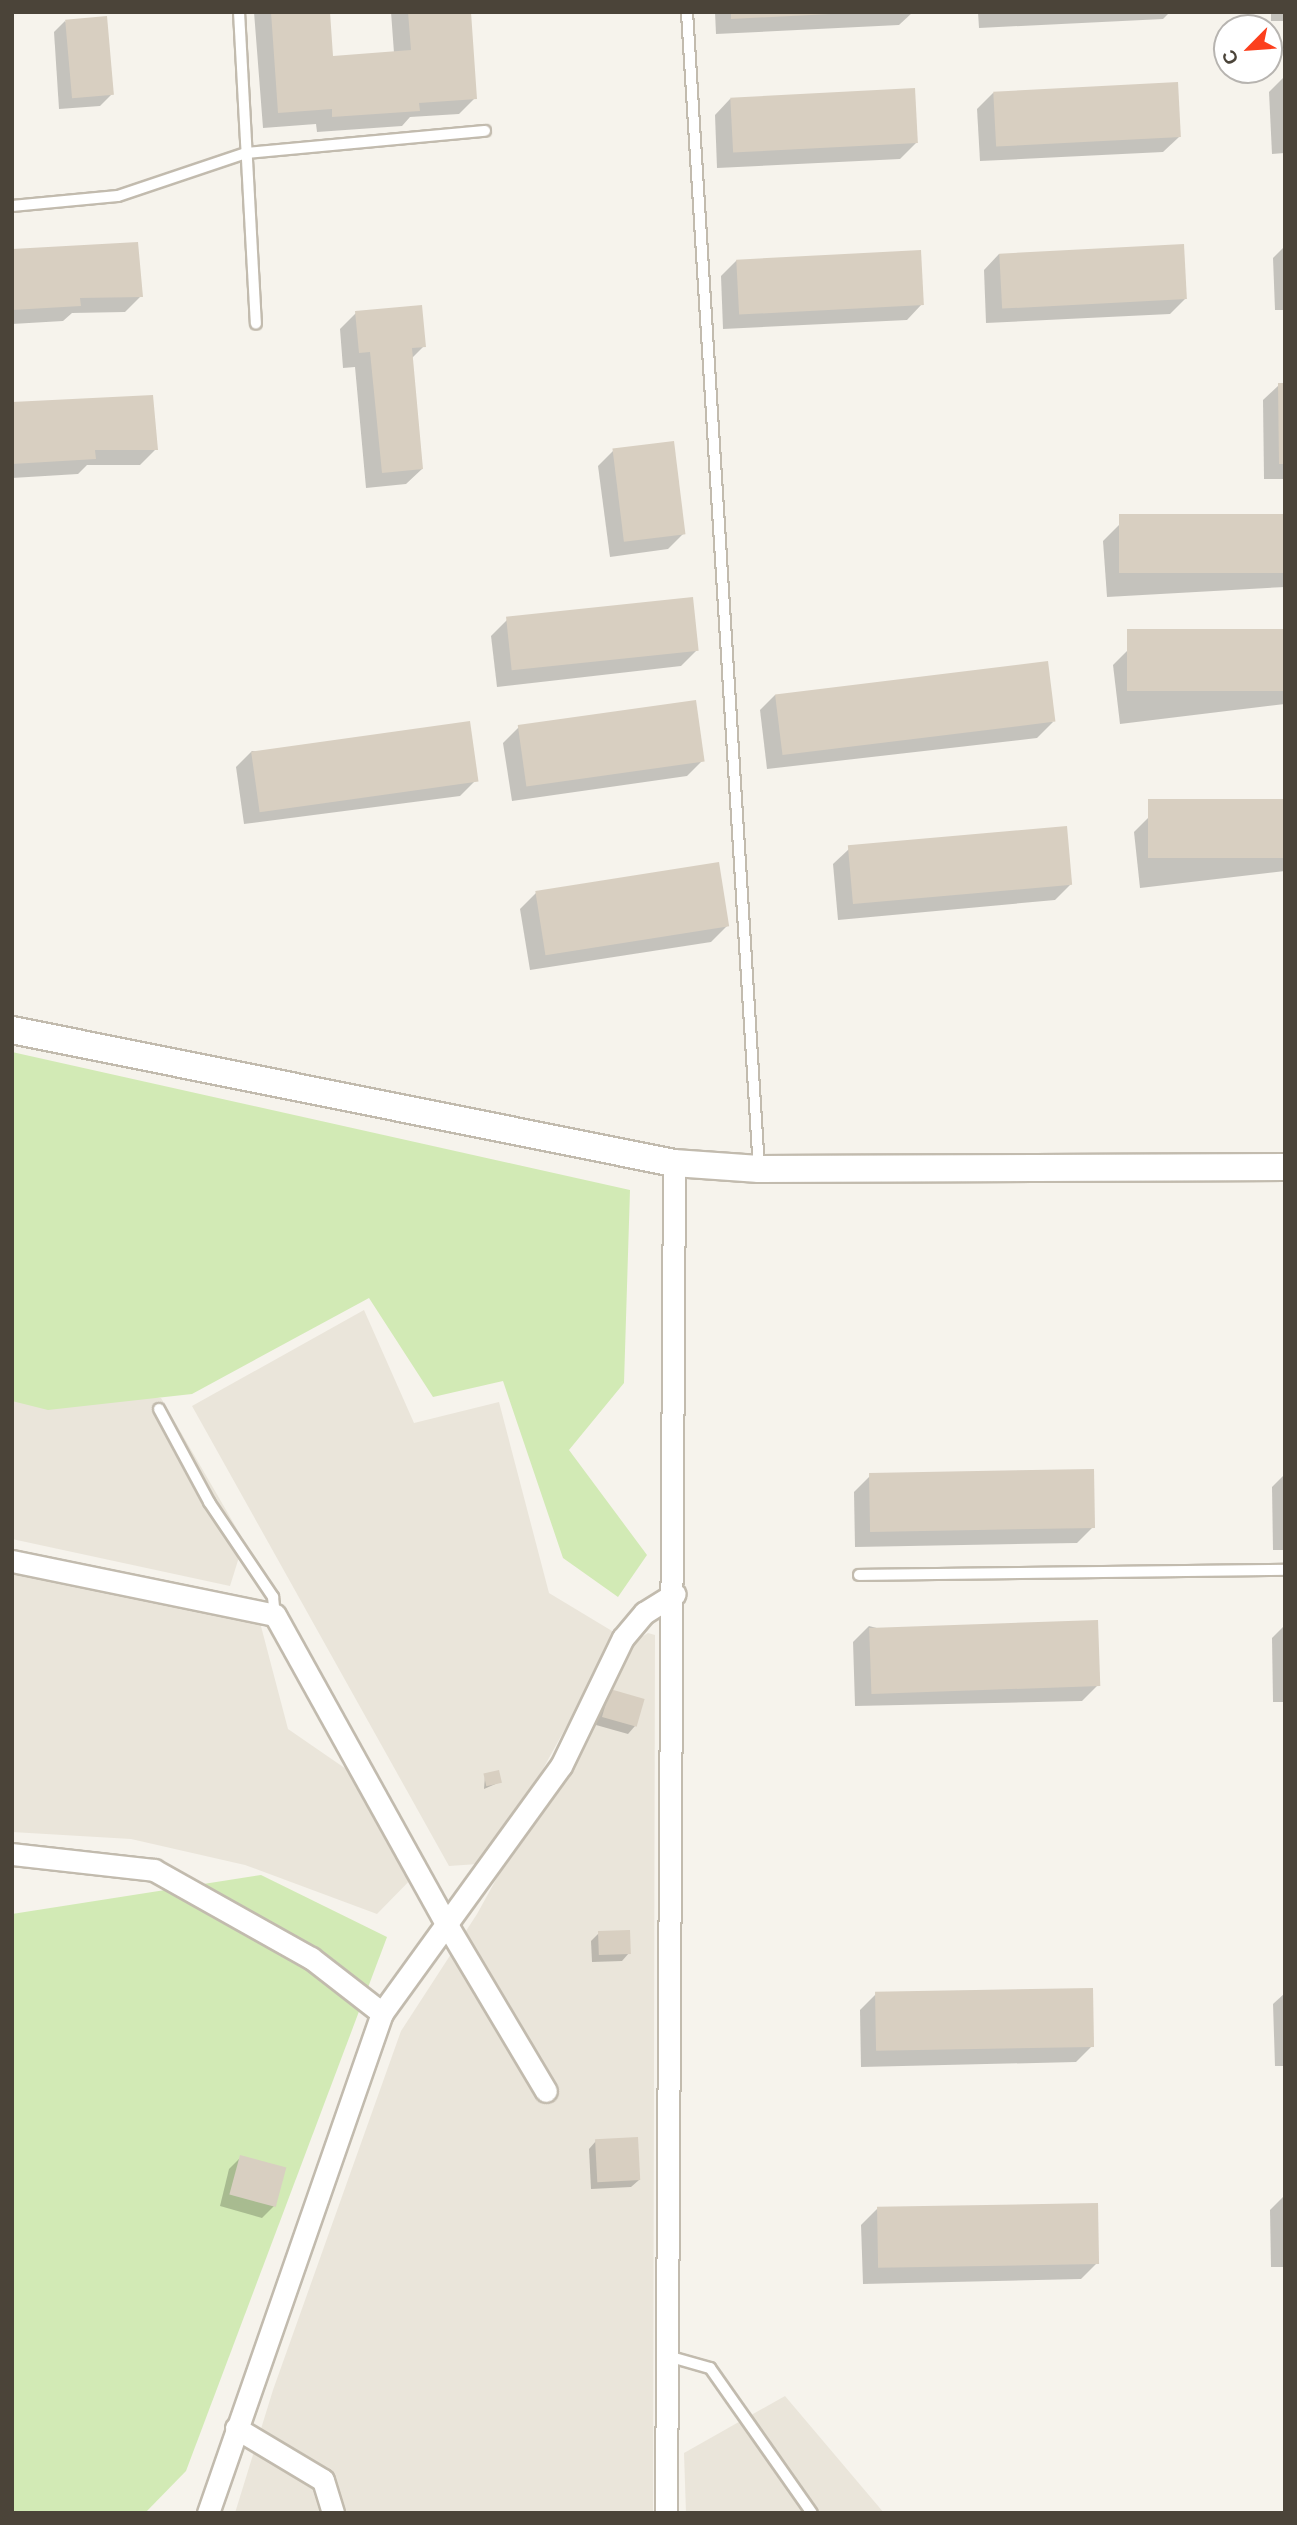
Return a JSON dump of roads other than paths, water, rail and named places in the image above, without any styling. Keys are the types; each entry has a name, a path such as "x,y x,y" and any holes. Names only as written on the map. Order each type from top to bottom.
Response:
{"street":[{"path":"12,1030 674,1163 759,1169 1285,1167"},
{"path":"666,2513 664,2355 674,1594 674,1163"},
{"path":"12,1560 275,1615 447,1925 546,2091"},
{"path":"208,2513 382,2013 561,1766 623,1638 644,1613 674,1594"},
{"path":"12,1854 154,1870 311,1958 382,2013"},
{"path":"236,2428 323,2480 334,2513"}],"lane":[{"path":"239,12 256,324"},
{"path":"687,12 759,1169"},
{"path":"12,206 118,196 246,153 485,131"},
{"path":"159,1409 209,1502 273,1597 275,1615"},
{"path":"859,1574 1285,1570"},
{"path":"664,2355 710,2368 813,2513"}]}
